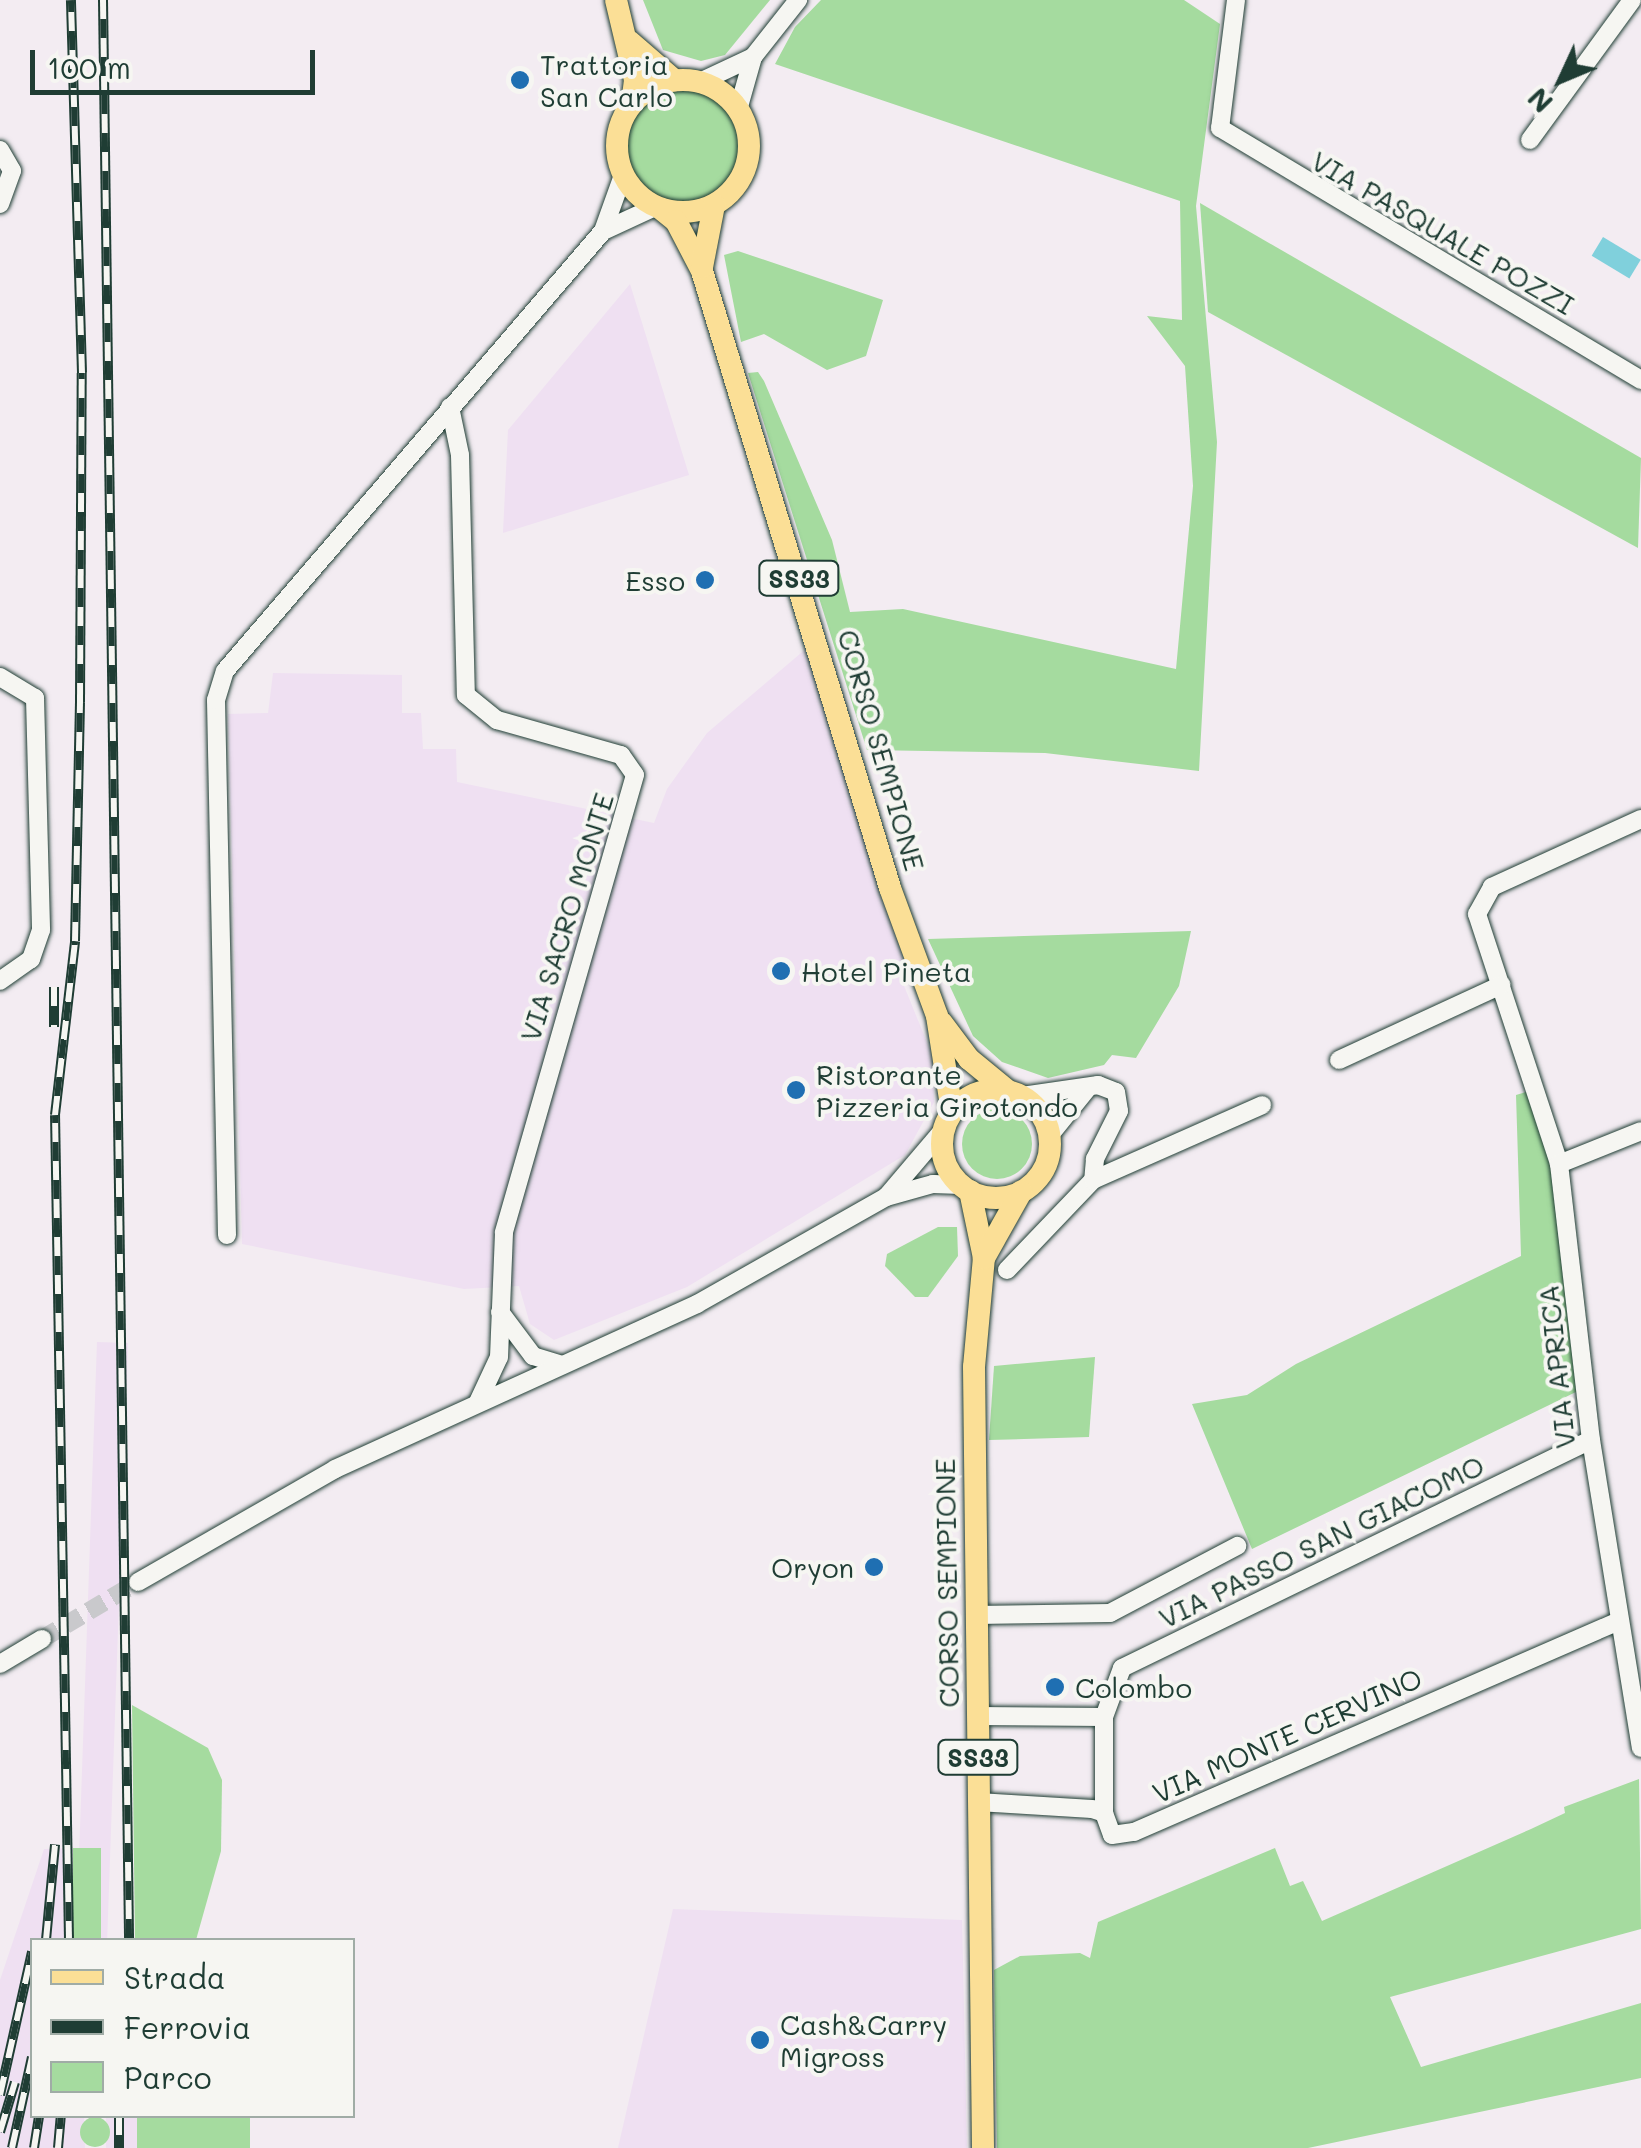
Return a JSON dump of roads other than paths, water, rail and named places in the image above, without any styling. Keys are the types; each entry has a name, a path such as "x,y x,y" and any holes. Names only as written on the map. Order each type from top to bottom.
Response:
{"main road":[{"path":"616,0 629,41 632,104 616,151 623,175"},
{"path":"629,41 674,80"},
{"path":"632,104 674,80 700,82 738,110 748,135 748,163 736,188 714,205 688,213 658,208"},
{"name":"SS33","path":"623,175 676,222 702,270"},
{"name":"SS33","path":"702,270 714,205"},
{"name":"CORSO SEMPIONE","path":"702,270 900,920 937,1016 948,1120"},
{"name":"CORSO SEMPIONE","path":"937,1016 969,1059 1015,1094"},
{"path":"977,1094 1015,1094 1043,1116 1050,1136 1042,1173 1020,1192 995,1198 965,1188 945,1162 948,1120 977,1094"},
{"name":"CORSO SEMPIONE","path":"965,1188 984,1258 974,1367 983,2148"},
{"name":"CORSO SEMPIONE","path":"984,1258 1020,1192"}],"street":[{"path":"738,110 753,57 798,0"},
{"name":"VIA PASQUALE POZZI","path":"1236,0 1220,128 1641,380"},
{"path":"1530,140 1632,0"},
{"path":"700,82 753,57"},
{"path":"0,150 9,160 9,183 0,204"},
{"path":"227,1235 216,700 225,671 603,231 623,175"},
{"path":"603,231 658,208"},
{"name":"VIA SACRO MONTE","path":"450,407 460,456 466,696 496,720 621,755 635,775 504,1232 496,1376 478,1402"},
{"path":"0,677 35,698 41,930 31,959 0,981"},
{"name":"VIA APRICA","path":"1641,819 1508,878 1484,896 1478,924 1558,1164 1591,1440 1641,1748"},
{"path":"1339,1060 1501,985"},
{"path":"1015,1094 1108,1087 1121,1099 1093,1180"},
{"path":"1050,1136 1087,1088"},
{"path":"1007,1270 1093,1180 1262,1105"},
{"path":"886,1196 948,1120"},
{"path":"1558,1164 1641,1131"},
{"path":"138,1582 336,1468 697,1304 886,1196 933,1184 965,1188"},
{"path":"500,1312 534,1356 562,1365"},
{"name":"VIA PASSO SAN GIACOMO","path":"1104,1813 1104,1717 1122,1668 1591,1440"},
{"path":"976,1615 1110,1612 1236,1546"},
{"name":"VIA MONTE CERVINO","path":"978,1802 1104,1813 1112,1835 1134,1832 1620,1621"},
{"path":"0,1664 42,1639"},
{"path":"977,1716 1104,1717"}],"water":[{"path":"1603,237 1641,260 1629,279 1592,256"}],"tunnel":[{"path":"42,1639 138,1582"}],"railway":[{"path":"69,1938 55,1115 75,941 80,702 82,373 71,0"},
{"path":"103,0 129,1938"},
{"path":"54,987 54,1027"},
{"path":"46,1938 55,1844"},
{"path":"0,2095 30,1961"},
{"path":"12,2148 30,2066"},
{"path":"0,2132 15,2082"},
{"path":"34,2148 39,2118"},
{"path":"58,2148 61,2118"},
{"path":"119,2118 119,2148"}],"place":[{"name":"Trattoria San Carlo","path":"520,80"},
{"name":"Esso","path":"705,580"},
{"name":"Hotel Pineta","path":"781,971"},
{"name":"Ristorante Pizzeria Girotondo","path":"796,1090"},
{"name":"Oryon","path":"874,1567"},
{"name":"Colombo","path":"1055,1687"},
{"name":"Cash&Carry Migross","path":"760,2040"}]}
